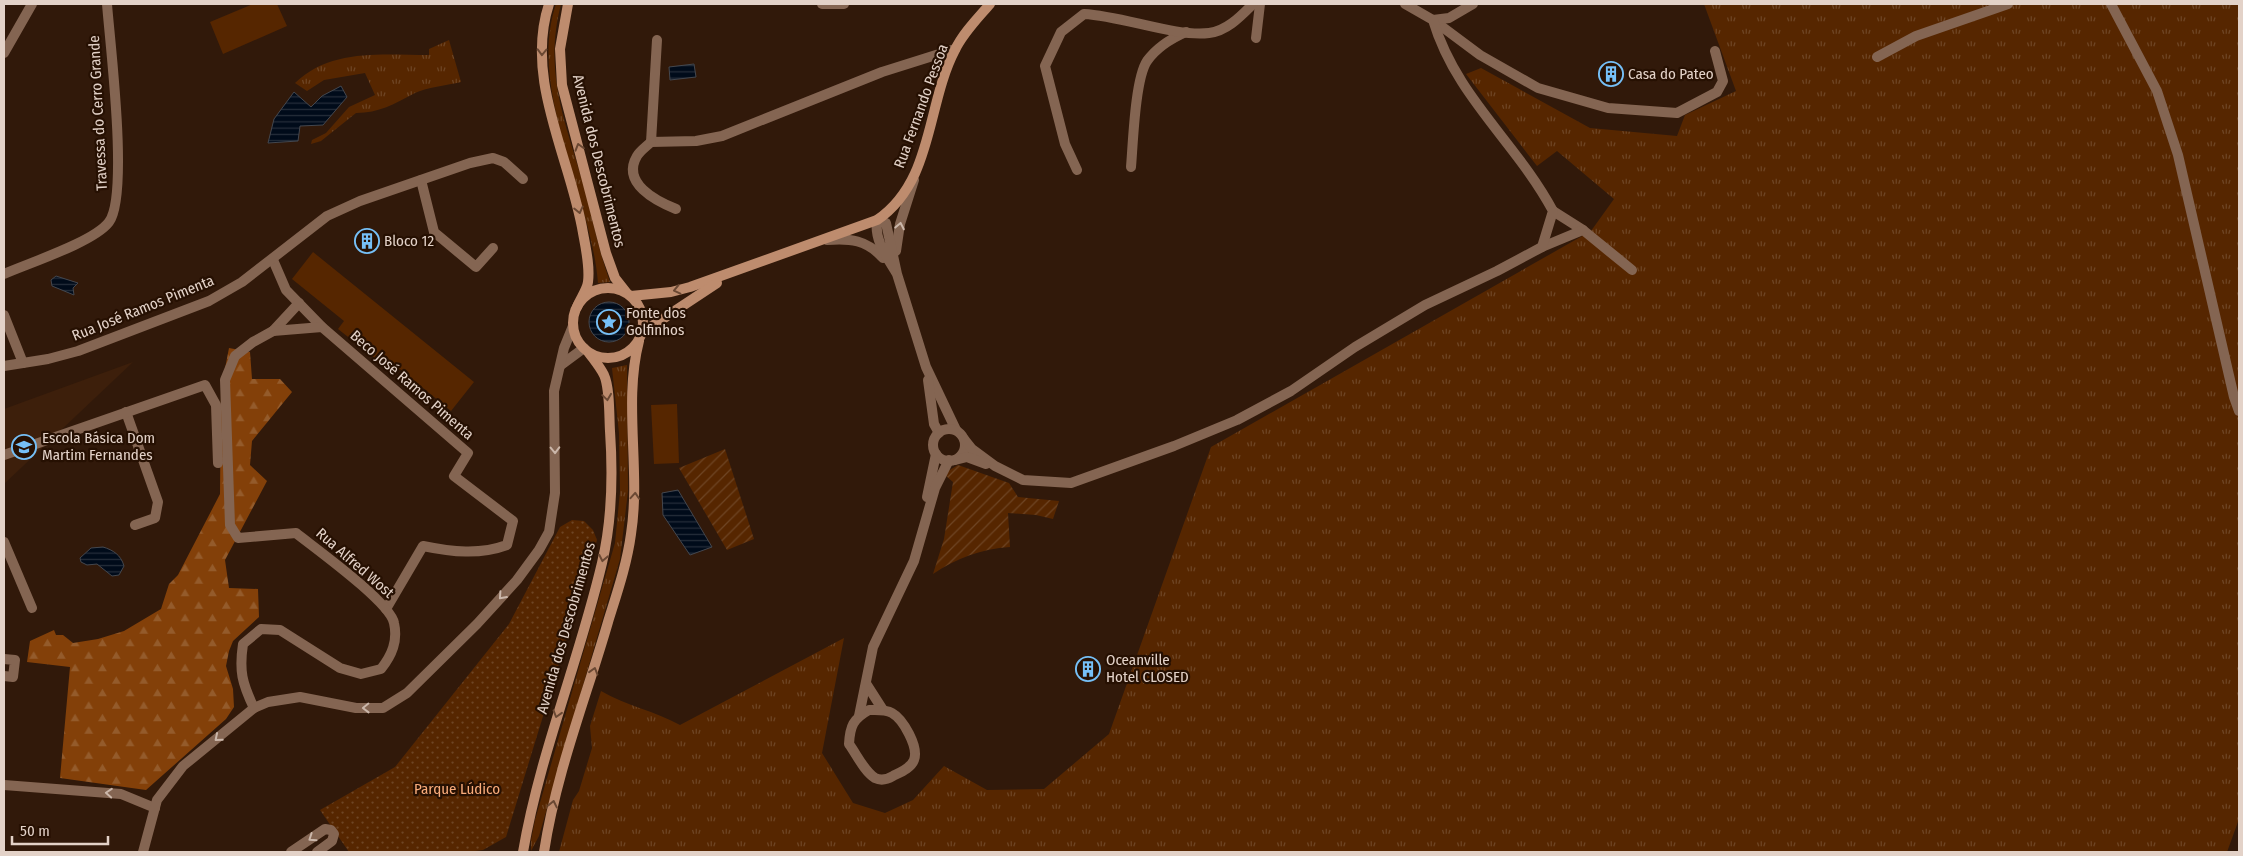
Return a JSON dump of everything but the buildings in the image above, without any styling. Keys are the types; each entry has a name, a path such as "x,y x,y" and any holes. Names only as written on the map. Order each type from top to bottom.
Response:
{"main road":[{"name":"Avenida dos Descobrimentos","path":"549,4 542,51 544,86 579,209 587,254 588,283 577,306"},
{"name":"Avenida dos Descobrimentos","path":"568,4 560,49 562,84 606,253 615,278 628,294"},
{"name":"Rua Fernando Pessoa","path":"739,269 876,220 892,209 903,195 923,154 955,49 990,4"},
{"path":"628,294 671,292 739,269"},
{"path":"544,852 555,794 620,582 631,535 635,491 632,402 633,371 641,336 642,312 628,294 616,288 599,289 584,297 577,306 573,326 575,334 586,351 607,358 616,357 625,354 641,336 673,310 739,269"},
{"name":"Avenida dos Descobrimentos","path":"523,852 528,824 552,731 602,563 610,521 612,458 604,376 586,351"}],"street":[{"path":"4,53 32,4"},
{"name":"Travessa do Cerro Grande","path":"4,274 86,239 109,222 118,194 118,174 107,4"},
{"path":"822,4 844,4"},
{"path":"1078,170 1065,144 1044,66 1061,32 1084,14 1108,15 1186,32 1210,33 1237,21 1253,4"},
{"path":"1256,38 1260,4"},
{"path":"1405,4 1433,20 1480,55 1538,88 1608,108 1677,113 1717,92 1723,81 1715,51"},
{"path":"1433,20 1449,18 1473,4"},
{"path":"1877,58 1916,36 2008,4"},
{"path":"2111,4 2157,91 2178,155 2234,397 2239,411"},
{"path":"1433,20 1440,45 1459,80 1540,187 1552,211 1583,230 1632,270"},
{"path":"1131,168 1137,100 1146,63 1165,42 1186,32"},
{"path":"651,142 657,40"},
{"path":"676,209 663,204 640,189 635,180 636,156 651,142 696,141 722,136 882,72 955,49"},
{"path":"897,274 896,248 900,224 923,154"},
{"name":"Rua José Ramos Pimenta","path":"4,366 23,364 78,351 209,301 242,282 273,260 307,230 327,216 360,201 470,163 492,158 504,162 522,179"},
{"path":"421,180 434,232 476,267 493,248"},
{"path":"1542,246 1552,211"},
{"path":"876,220 886,224 897,274 926,366 956,430 972,449 995,466 1023,480 1070,483 1174,446 1237,420 1291,391 1355,347 1425,305 1497,271 1542,246 1583,230"},
{"path":"818,241 846,238 865,243 881,256 897,274"},
{"name":"Beco José Ramos Pimenta","path":"273,260 286,290 322,327 468,453 454,476 513,521 507,545 497,549 458,553 424,546 386,609"},
{"path":"273,331 299,302"},
{"path":"4,315 23,364"},
{"path":"143,852 158,800 183,766 254,708 300,697 356,708 383,708 407,692 477,624 517,580 539,550 549,532 555,493 554,401 556,377 561,365 564,348 573,326"},
{"name":"Rua Alfred Wost","path":"254,708 246,690 240,666 243,644 261,629 280,630 327,661 340,668 361,674 382,669 392,655 395,638 394,621 386,609 364,588 296,533 238,538 230,525 225,380 235,356 253,342 273,331 322,327"},
{"path":"561,365 586,351"},
{"path":"926,366 934,424 939,433"},
{"path":"4,455 205,385 216,405 218,463"},
{"path":"126,412 158,502 155,518 135,525"},
{"path":"914,561 916,541 936,454 934,441 939,433 947,429 956,430"},
{"path":"858,716 869,710 882,710 892,713 898,719 914,748 915,758 910,766 889,779 878,780 871,775 850,744 852,724 858,716 873,647 914,561 922,540 935,488 952,460 964,449 964,439"},
{"path":"936,454 952,460 966,458 995,466"},
{"path":"4,542 7,556 32,608"},
{"path":"4,659 15,660 13,677 4,676"},
{"path":"866,685 882,710"},
{"path":"4,785 121,794 155,808"},
{"path":"291,852 325,829 331,830 334,834 332,841 317,852"}],"shaded area":[{"name":"Escola Básica Dom Martim Fernandes","path":"133,362 4,484 4,409"}],"green space":[{"path":"253,4 277,4 287,26 223,54 210,22"},
{"path":"556,4 561,4 554,53 559,98 599,248 610,282 598,283 593,249 555,107 549,72 549,37"},
{"path":"1704,4 2239,4 2239,819 2227,852 559,852 573,800 579,791 592,748 590,726 601,691 680,725 844,638 822,753 853,803 885,813 913,800 944,766 987,790 1044,789 1109,734 1211,447 1591,231 1614,199 1557,151 1537,166 1466,74 1481,68 1590,128 1677,136 1685,115 1736,91"},
{"path":"449,40 461,82 419,91 379,110 356,113 321,141 311,144 312,140 326,133 349,107 375,95 365,73 324,80 307,91 295,83 309,72 325,64 358,56 429,55 429,49"},
{"path":"313,252 474,382 451,411 400,369 395,374 338,329 344,321 292,279"},
{"path":"229,348 250,352 252,379 280,379 292,392 252,441 250,465 267,481 225,560 229,588 258,589 259,617 233,641 229,651 226,666 233,689 234,707 226,719 146,790 60,778 70,667 27,662 30,641 54,630 56,635 63,635 73,643 98,639 124,631 161,609 169,584 178,575 220,494 221,389"},
{"path":"627,365 628,491 620,559 539,836 531,851 535,820 615,543 620,492 619,433 612,368"},
{"path":"677,404 679,463 654,464 651,405"},
{"path":"725,449 754,539 727,550 679,468"},
{"path":"958,465 1009,483 1018,497 1059,501 1053,519 1036,515 1008,513 1010,547 970,555 951,563 933,574 944,539 953,482 946,476 948,471"},
{"name":"Parque Lúdico","path":"572,520 584,521 593,530 597,540 506,837 483,850 467,852 349,852 320,810 395,767 509,624 560,527"}],"water":[{"path":"694,64 696,77 670,80 669,67"},
{"path":"341,86 347,97 323,125 300,126 298,141 268,143 274,119 294,92 311,107 322,96"},
{"path":"56,276 78,283 73,288 74,295 52,286 51,280"},
{"name":"Fonte dos Golfinhos","path":"609,302 623,308 629,322 623,336 609,342 595,336 589,322 595,308"},
{"path":"678,490 712,547 690,555 663,515 662,493"},
{"path":"103,547 113,551 121,559 124,566 119,575 112,576 97,564 87,565 81,562 80,558 91,548"}],"place":[{"name":"Casa do Pateo","path":"1611,74"},
{"name":"Bloco 12","path":"367,241"},
{"name":"Fonte dos Golfinhos","path":"609,322"},
{"name":"Escola Básica Dom Martim Fernandes","path":"24,447"},
{"name":"Oceanville Hotel CLOSED","path":"1088,669"}]}
